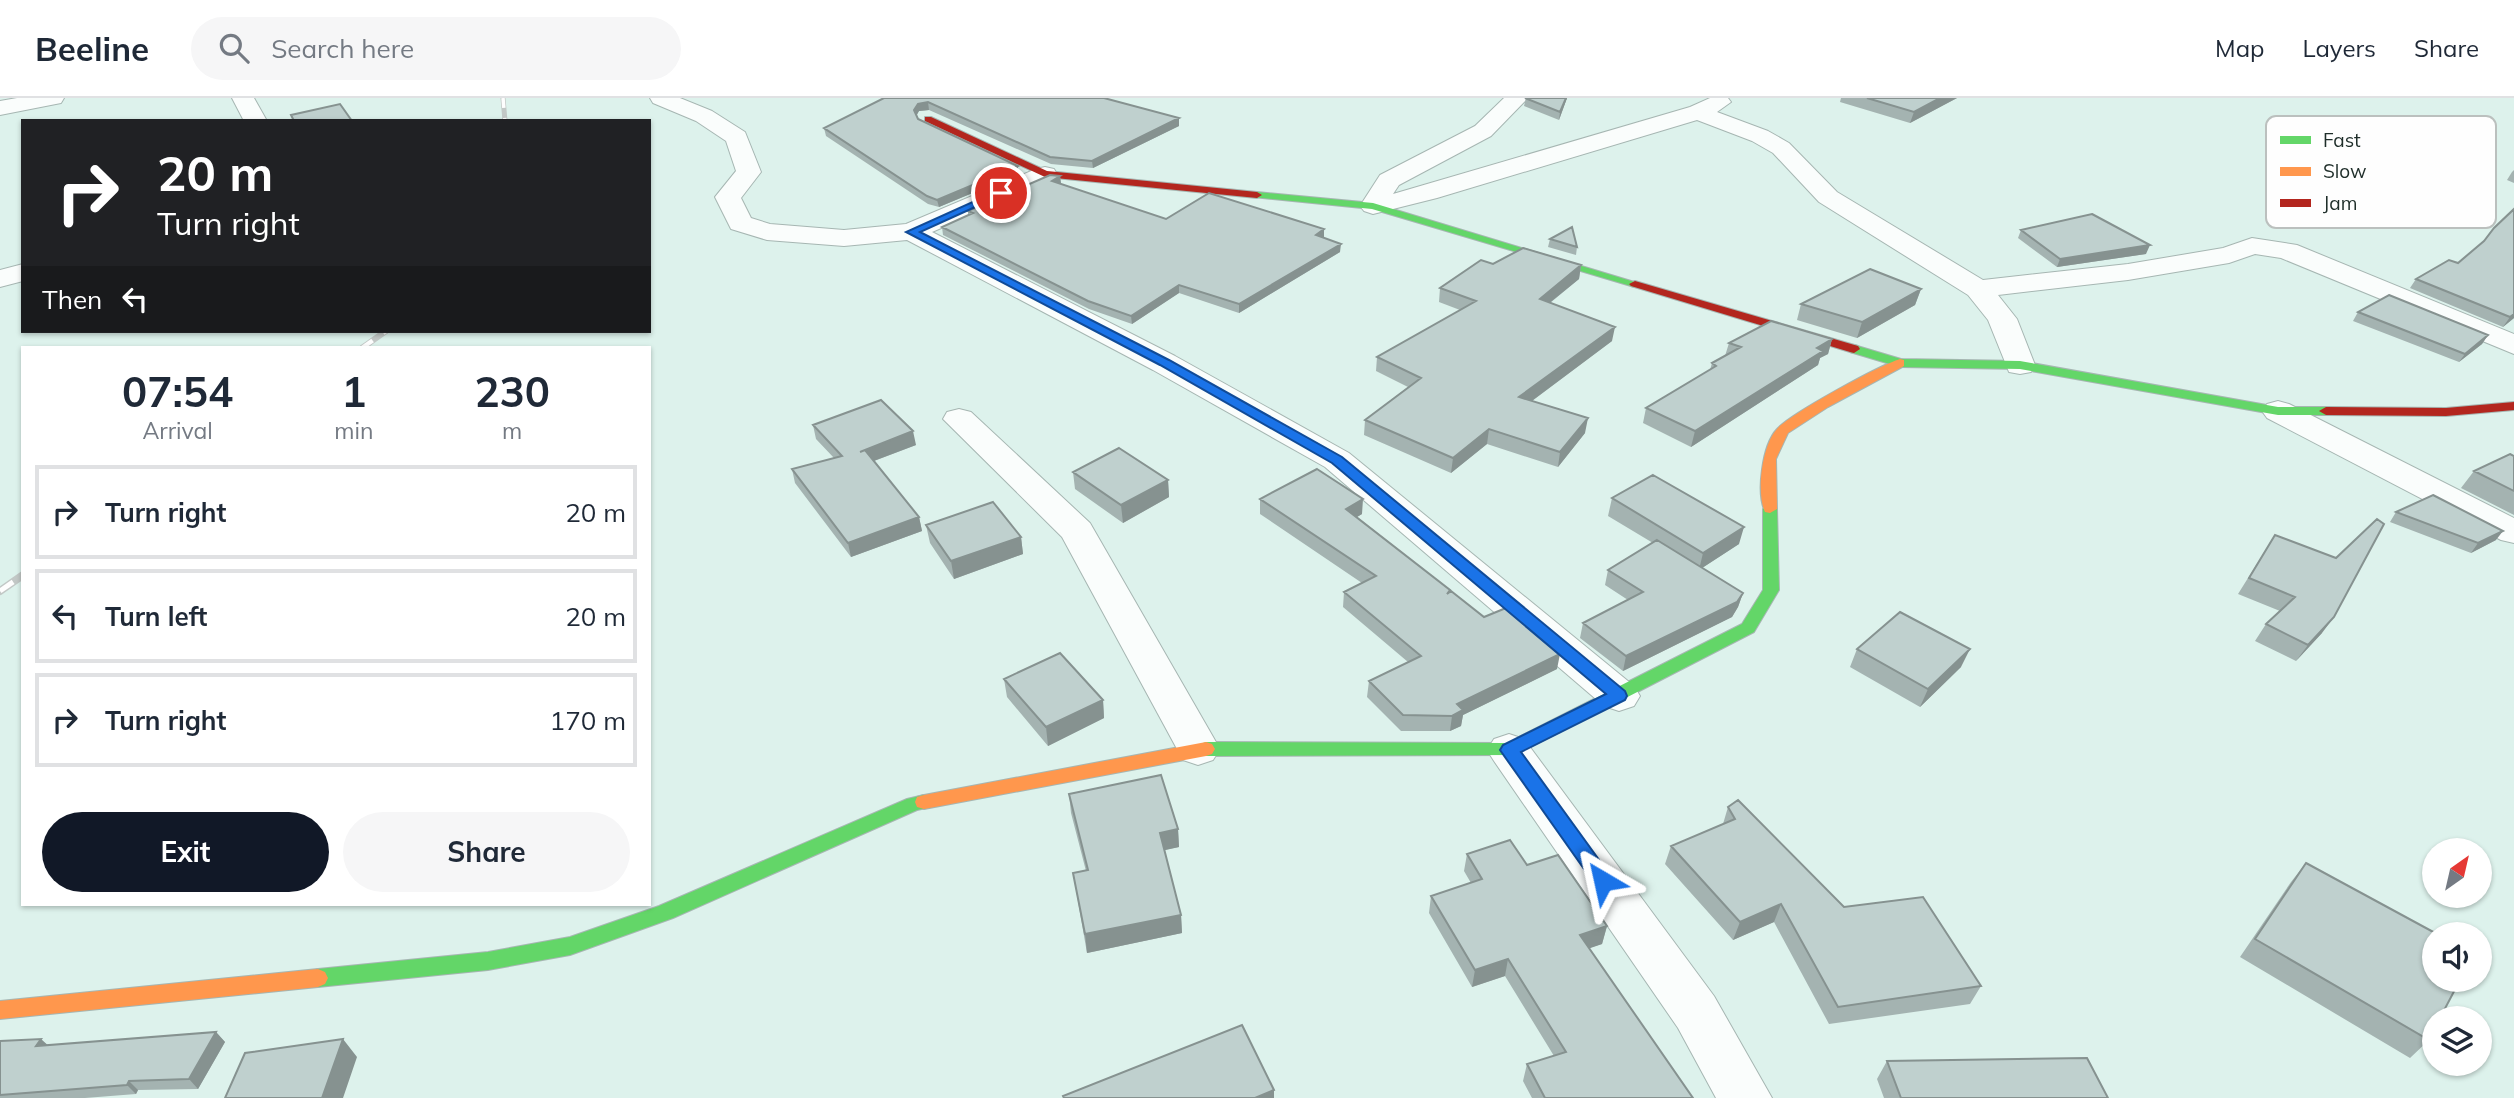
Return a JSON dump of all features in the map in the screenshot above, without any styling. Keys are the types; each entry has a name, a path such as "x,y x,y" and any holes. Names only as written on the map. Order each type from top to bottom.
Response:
{"street":[{"path":"0,108 48,98"},
{"path":"243,98 255,119"},
{"path":"661,98 705,116 737,137 749,172 728,197 740,223 766,232 844,239 911,232 1045,174"},
{"path":"1373,206 1428,193 1698,112 1728,98"},
{"path":"1373,206 1389,180 1483,131 1513,99"},
{"path":"1698,112 1760,136 1781,149 1828,197 1978,289 2002,319 2020,365"},
{"path":"928,119 1045,174 1373,206 1900,363 2020,365 2278,411 2446,412 2514,406"},
{"path":"911,232 1164,363 1337,460 1619,696"},
{"path":"1978,289 2128,272 2229,255 2252,246 2266,247 2287,251 2514,345"},
{"path":"0,279 21,273"},
{"path":"0,1010 488,961 570,946 666,912 914,804 1198,749 1509,750 1748,628 1771,590 1769,459 1782,431 1823,404 1900,363"},
{"path":"2278,411 2514,532"},
{"path":"959,419 1077,531 1198,749"},
{"path":"1509,750 1696,1012 1745,1098"}],"building":[{"path":"884,98 1104,98 1179,118 1092,161 1050,157 928,102 918,104 914,110 918,119 1018,166 937,200 824,128"},
{"path":"1525,98 1566,98 1560,112"},
{"path":"1867,98 1940,98 1914,112"},
{"path":"340,104 351,119 293,119 291,115"},
{"path":"1050,175 1060,176 1052,181 1166,219 1209,193 1324,229 1316,235 1341,244 1239,304 1179,285 1131,316 1088,301 942,227 973,213 968,211"},
{"path":"2514,209 2514,314 2510,317 2416,279 2449,260 2458,263 2484,241"},
{"path":"2092,214 2150,245 2060,259 2021,230"},
{"path":"1572,227 1577,247 1550,239"},
{"path":"1523,248 1581,265 1540,299 1615,327 1519,397 1588,418 1560,452 1489,429 1453,458 1365,420 1421,378 1377,357 1476,301 1440,288 1481,260 1493,264"},
{"path":"1870,269 1921,289 1862,322 1801,304"},
{"path":"2389,295 2488,335 2465,354 2358,312"},
{"path":"1771,321 1832,339 1817,348 1823,351 1695,431 1646,408 1716,366 1712,363 1741,347 1729,343"},
{"path":"881,400 913,431 865,450 919,517 848,543 792,469 842,456 813,425"},
{"path":"1119,448 1168,480 1121,505 1073,472"},
{"path":"2510,454 2514,456 2514,491 2474,471"},
{"path":"1317,469 1363,499 1346,509 1450,590 1447,594 1451,591 1484,617 1506,608 1560,654 1457,704 1463,710 1452,716 1403,715 1369,681 1421,656 1344,592 1376,576 1260,499"},
{"path":"1653,475 1744,527 1703,553 1612,498"},
{"path":"2433,495 2503,531 2478,543 2396,512"},
{"path":"993,502 1021,537 951,561 926,525"},
{"path":"2377,519 2384,524 2334,617 2308,645 2266,624 2295,597 2249,578 2275,535 2336,558"},
{"path":"1657,540 1743,593 1737,602 1626,656 1583,623 1643,592 1608,570"},
{"path":"1900,612 1970,649 1928,689 1857,649"},
{"path":"1060,653 1103,700 1046,727 1004,679"},
{"path":"1161,775 1178,829 1160,833 1181,915 1085,934 1073,873 1088,870 1069,794"},
{"path":"1738,800 1844,907 1923,897 1981,986 1838,1007 1781,904 1740,922 1671,846 1735,819 1728,807"},
{"path":"1510,840 1527,865 1558,855 1607,926 1580,935 1693,1098 1545,1098 1527,1064 1566,1052 1508,959 1475,970 1431,896 1482,879 1467,854"},
{"path":"2306,863 2422,926 2422,992 2454,992 2446,1006 2422,1006 2422,1036 2255,939"},
{"path":"1242,1025 1274,1090 1255,1098 1063,1096"},
{"path":"216,1032 189,1079 129,1081 127,1085 0,1095 0,1041 41,1039 36,1046"},
{"path":"343,1039 322,1098 225,1098 245,1053"},
{"path":"2087,1058 2108,1098 1901,1098 1887,1061"}],"railway":[{"path":"503,98 505,119"},
{"path":"365,346 383,333"},
{"path":"0,591 21,576"}],"traffic: fast":[{"path":"1257,195 1373,206 1635,284"},
{"path":"1854,349 1900,363 2020,365 2278,411 2326,411"},
{"path":"1206,749 1509,750 1748,628 1771,590 1770,509"},
{"path":"318,978 488,961 570,946 666,912 924,802"}],"traffic: slow":[{"path":"1770,509 1769,459 1782,431 1823,404 1900,363"},
{"path":"924,802 1206,749"},
{"path":"0,1010 318,978"}],"traffic: jam":[{"path":"928,119 1045,174 1257,195"},
{"path":"1635,284 1854,349"},
{"path":"2326,411 2446,412 2514,406"}],"route":[{"path":"1001,193 911,232 1164,363 1337,460 1619,696 1509,750 1603,881"}]}
